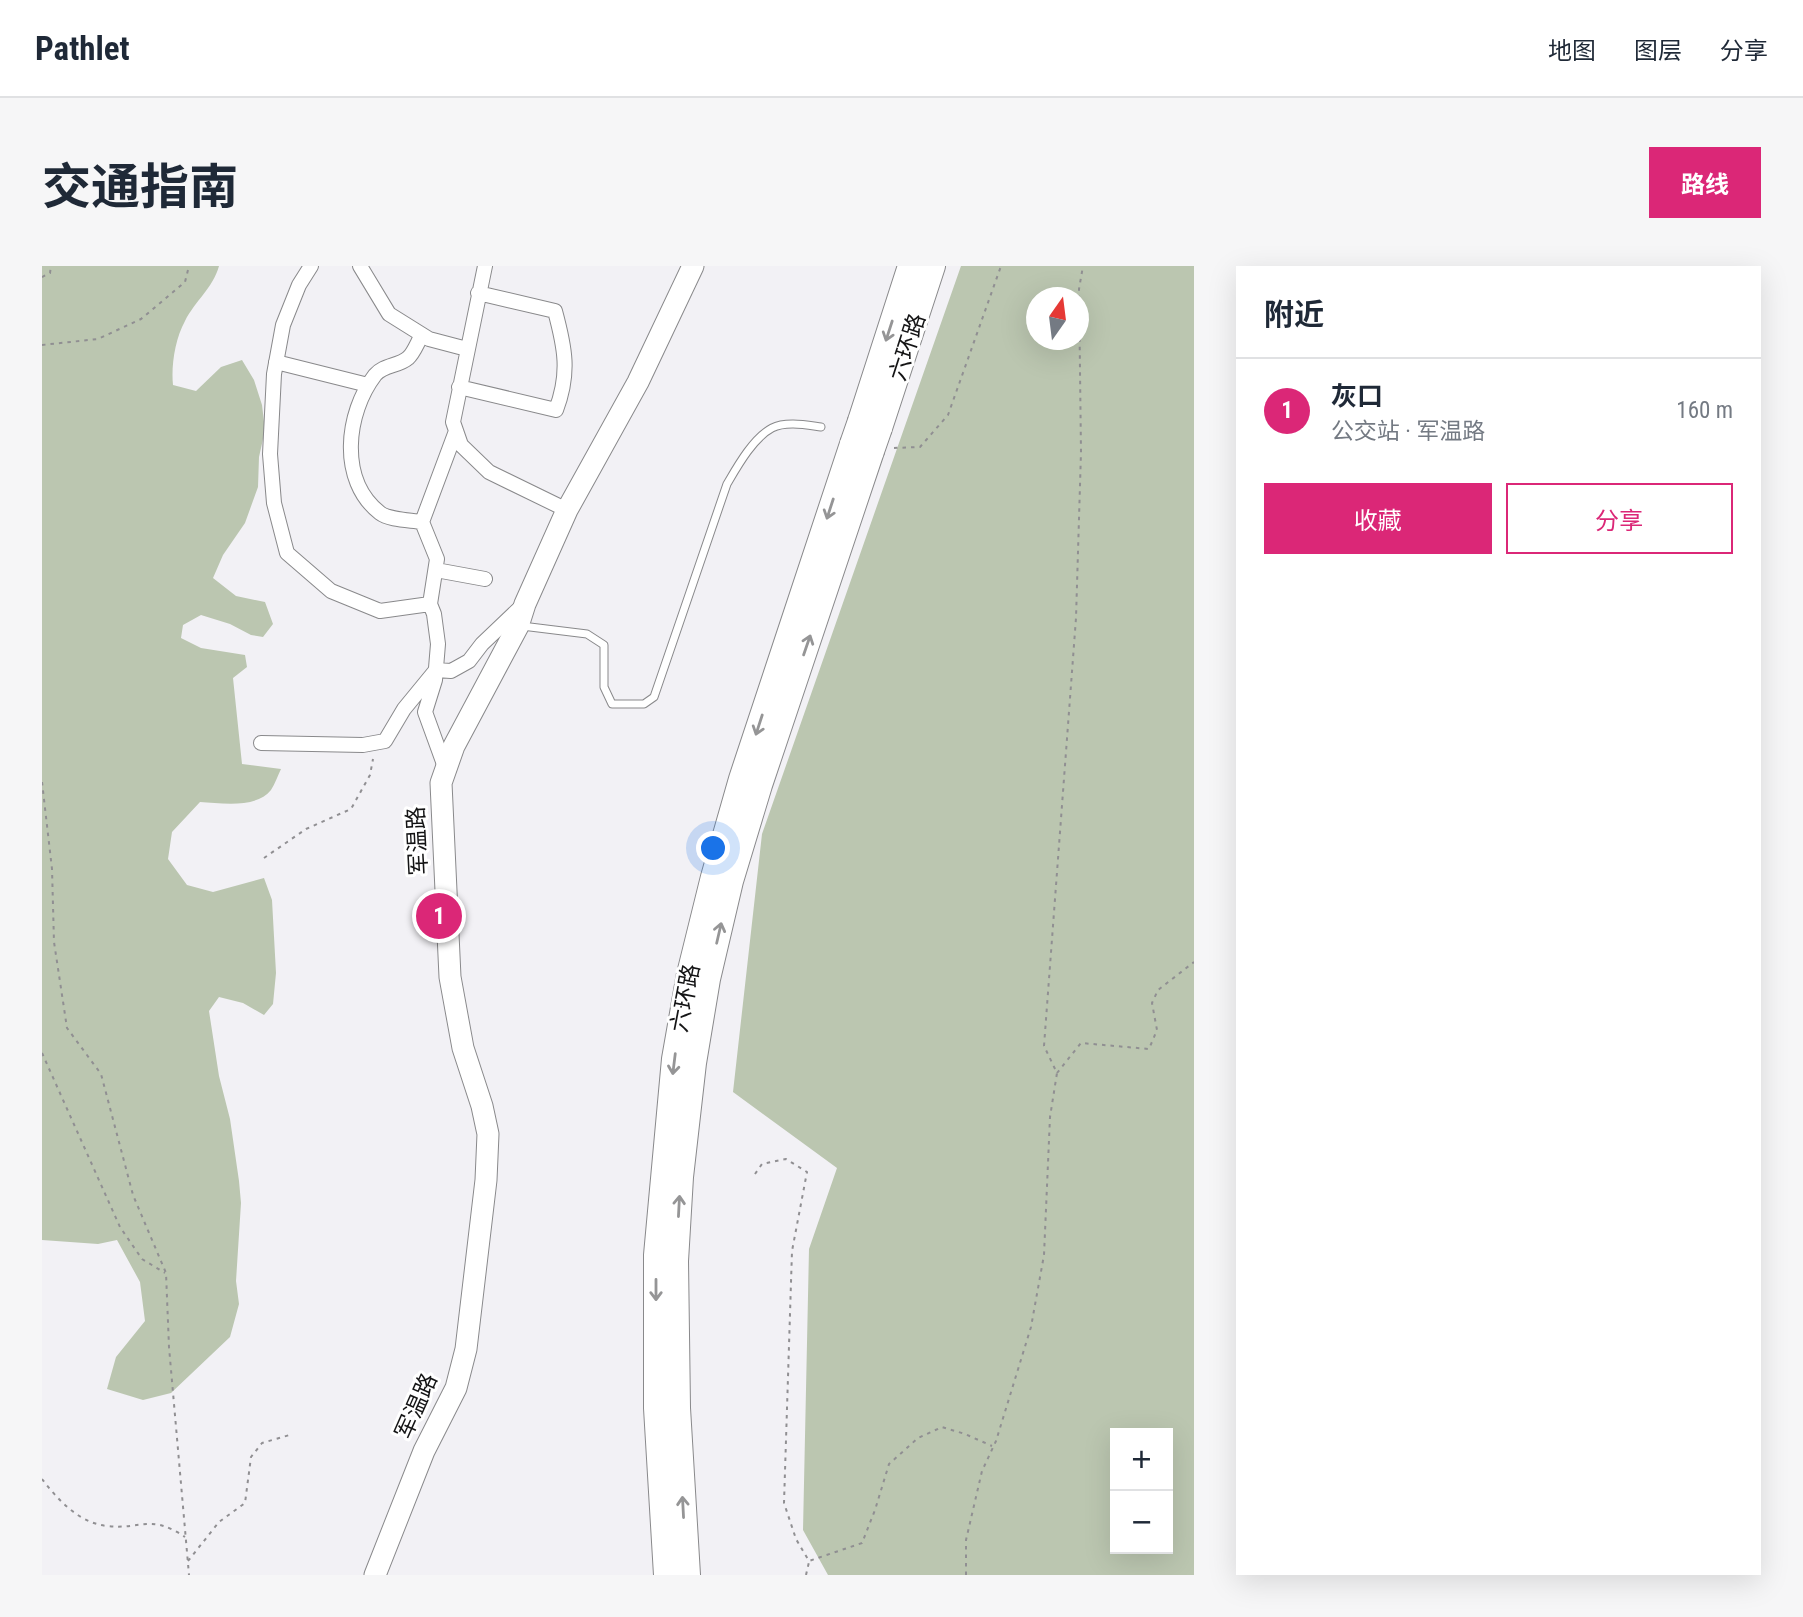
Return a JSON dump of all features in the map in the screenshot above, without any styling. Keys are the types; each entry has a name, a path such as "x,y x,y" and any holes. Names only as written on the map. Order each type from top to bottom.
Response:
{"highway":[{"name":"六环路","path":"688,1575 678,1408 676,1261 681,1177 694,1063 708,979 731,881 870,438 910,266"},
{"name":"六环路","path":"666,1575 656,1408 656,1255 674,1059 689,974 741,779 933,266"}],"main road":[{"name":"军温路","path":"375,1575 424,1451 456,1388 466,1349 486,1180 488,1134 482,1105 463,1048 450,977 441,783 454,746 518,626 524,604 567,510 638,382 693,266"}],"street":[{"path":"311,266 299,285 283,325 276,362 270,454 274,503 287,553 331,591 380,611 430,604"},
{"path":"360,266 389,314 429,339 467,349"},
{"path":"485,266 459,387 453,422 456,431 461,444 489,472 567,510"},
{"path":"459,387 556,410 564,389 565,346 555,311 478,293"},
{"path":"422,335 408,358 377,372 368,385 362,394 351,439 351,461 359,490 381,515 422,522"},
{"path":"276,362 368,385"},
{"path":"445,767 425,712 436,670 438,644 430,604 437,559 422,522 456,431"},
{"path":"436,570 485,579"},
{"path":"436,670 452,671 469,661 482,644 524,604"},
{"path":"261,743 363,745 385,741 404,709 436,670"}],"lane":[{"path":"518,626 587,634 604,645 604,687 612,704 644,704 654,697 727,484 744,455 772,428 798,423 821,427"}],"path":[{"path":"42,277 50,273 51,266"},
{"path":"42,345 98,339 141,319 185,282 189,266"},
{"path":"870,438 920,447 948,415 1001,266"},
{"path":"966,1575 966,1540 982,1471 993,1447 1031,1326 1044,1255 1050,1117 1056,1073 1045,1046 1076,618 1081,452 1079,289 1083,266"},
{"path":"264,858 306,829 351,809 370,775 375,743"},
{"path":"42,782 52,869 54,942 67,1028 101,1074 133,1195 166,1273 169,1347 189,1575"},
{"path":"1056,1073 1081,1043 1149,1049 1157,1030 1152,1003 1158,990 1194,962"},
{"path":"42,1053 120,1227 142,1259 166,1273"},
{"path":"755,1174 762,1164 786,1159 807,1172 792,1251 784,1503 796,1539 809,1561 806,1575"},
{"path":"809,1561 862,1543 890,1464 918,1438 942,1427 993,1447"},
{"path":"188,1562 219,1522 246,1503 251,1457 262,1443 293,1434"},
{"path":"42,1479 58,1500 83,1519 106,1526 153,1523 168,1526 186,1538"}],"green space":[{"path":"42,266 219,266 213,281 182,328 174,353 173,385 196,391 221,367 242,360 254,380 262,405 265,430 259,457 258,487 245,523 223,555 213,578 236,596 265,602 273,624 263,637 251,635 230,624 201,615 183,625 181,638 201,648 245,655 247,667 233,678 242,764 281,769 271,790 257,800 238,804 200,802 172,832 168,859 187,885 213,892 264,878 272,900 276,973 273,1004 264,1015 243,1003 219,997 209,1011 239,1181 241,1203 236,1281 239,1304 230,1337 171,1393 143,1400 107,1389 116,1357 145,1321 140,1282 117,1240 98,1244 42,1240"},
{"path":"961,266 1194,266 1194,1575 828,1575 803,1530 809,1249 837,1168 733,1092 762,834"}],"place":[{"name":"灰口","path":"439,916"}]}
